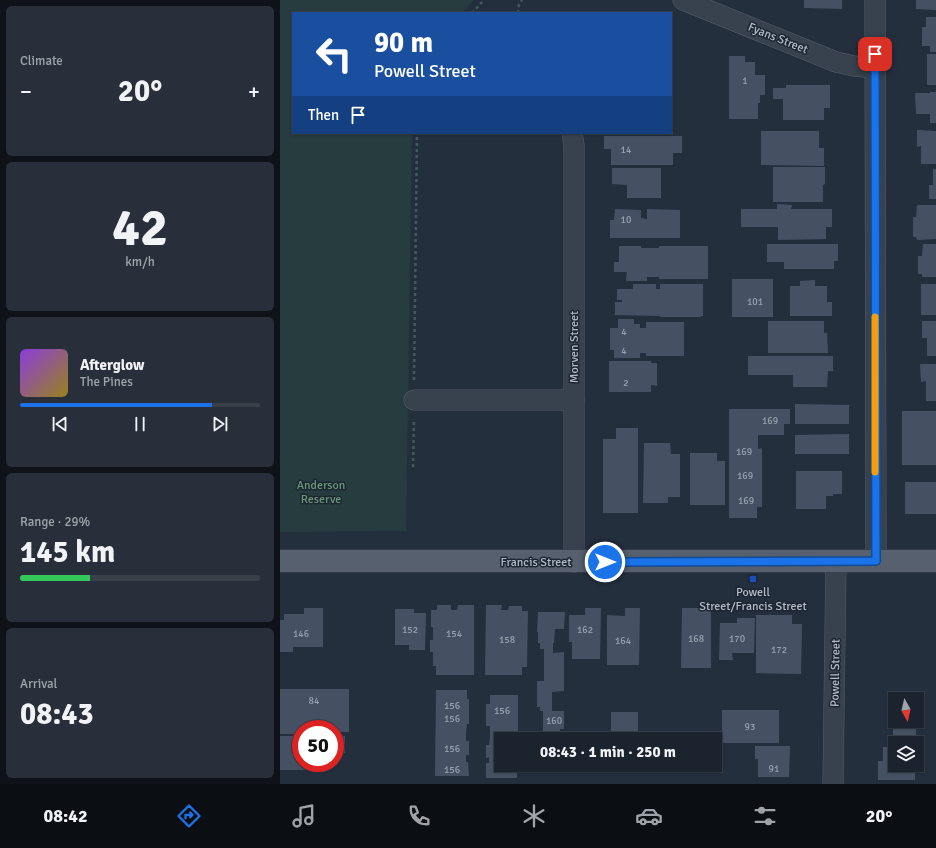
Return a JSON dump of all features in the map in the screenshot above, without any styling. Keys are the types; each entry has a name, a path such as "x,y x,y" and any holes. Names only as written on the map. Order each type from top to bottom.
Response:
{"main road":[{"name":"Francis Street","path":"280,561 936,561"}],"street":[{"name":"Fyans Street","path":"683,0 836,62 854,66 875,68"},
{"path":"875,0 876,561"},
{"name":"Morven Street","path":"572,134 574,153 574,562"},
{"path":"414,400 574,400"},
{"name":"Powell Street","path":"833,784 836,561"}],"path":[{"path":"473,12 484,0"},
{"path":"518,12 519,5 522,0"},
{"path":"413,467 417,134"}],"green space":[{"name":"Anderson Reserve","path":"280,0 474,0 463,12 292,12 292,134 412,134 406,531 280,532"}],"building":[{"path":"804,0 842,0 842,9 804,8"},
{"path":"916,0 936,0 936,10 916,9"},
{"path":"926,17 936,17 936,52 930,52 930,46 922,46 922,27 926,27"},
{"path":"927,54 936,54 936,85 927,85"},
{"path":"729,56 745,56 745,62 755,62 755,75 765,75 765,95 760,95 760,103 758,103 758,119 729,119"},
{"path":"786,85 830,85 830,108 824,108 824,120 783,120 783,99 773,99 773,88 786,88"},
{"path":"936,92 936,123 930,123 930,114 916,114 915,93"},
{"path":"917,130 936,131 936,164 921,164 921,146 917,147"},
{"path":"761,131 819,131 819,148 824,148 824,166 761,165"},
{"path":"604,136 682,136 682,153 673,153 673,165 611,165 611,149 604,149"},
{"path":"773,167 825,167 823,202 773,202"},
{"path":"612,168 661,168 661,198 627,198 627,185 612,184"},
{"path":"933,169 936,169 936,199 929,199 929,185 933,185"},
{"path":"777,204 792,205 791,209 832,209 832,227 826,227 826,239 778,240 778,227 741,227 741,209 777,209"},
{"path":"917,205 936,205 936,239 917,240 916,237 913,237 913,217 916,217"},
{"path":"615,209 641,210 641,218 647,219 647,209 680,210 680,238 610,238 610,220 614,220"},
{"path":"767,244 838,244 838,261 834,261 834,269 784,269 784,262 767,262"},
{"path":"923,244 936,244 936,277 922,277 922,274 918,274 918,256 922,256"},
{"path":"619,246 659,248 659,246 708,246 708,279 659,279 659,277 647,277 647,281 626,281 627,272 614,272 614,262 619,262"},
{"path":"732,279 773,279 773,317 732,317"},
{"path":"815,280 815,286 827,286 827,302 832,302 832,316 790,316 790,286 800,286 800,281"},
{"path":"633,284 656,284 656,289 660,289 660,284 703,284 703,316 660,317 615,315 615,302 622,302 622,300 617,300 617,289 633,289"},
{"path":"921,284 936,284 936,315 921,315"},
{"path":"618,319 634,319 634,324 640,324 640,328 646,328 646,322 684,322 684,356 646,356 646,353 640,353 640,358 614,358 614,350 610,350 610,328 618,328"},
{"path":"768,321 824,321 824,333 827,333 828,353 768,353"},
{"path":"922,321 936,321 936,356 927,356 927,338 922,338"},
{"path":"748,356 833,356 833,371 828,371 827,387 793,387 793,375 748,375"},
{"path":"609,361 651,361 651,363 657,363 657,386 651,385 651,392 609,392"},
{"path":"920,364 936,364 936,401 926,401 926,381 921,382"},
{"path":"795,404 849,405 849,424 795,424"},
{"path":"729,409 790,409 790,424 784,424 784,435 758,435 758,449 762,448 762,507 757,507 757,518 729,518"},
{"path":"902,411 936,411 936,465 902,465"},
{"path":"616,428 638,428 638,513 603,513 603,439 616,439"},
{"path":"849,434 849,454 795,454 795,435"},
{"path":"644,443 670,443 671,454 680,454 680,497 668,497 668,503 643,503"},
{"path":"690,453 717,453 717,461 725,461 725,505 690,505"},
{"path":"796,471 842,471 842,494 826,496 826,509 796,509"},
{"path":"905,482 936,482 936,514 905,514"},
{"path":"437,605 451,605 451,610 457,610 458,605 474,605 474,675 436,675 436,666 433,666 433,652 430,652 430,640 433,640 431,610 437,610"},
{"path":"486,605 502,605 501,610 508,610 509,606 522,606 522,611 528,611 527,667 522,667 522,675 485,675"},
{"path":"304,608 323,608 323,647 293,647 293,652 280,652 280,620 284,620 284,614 304,614"},
{"path":"585,608 601,608 600,659 572,659 572,642 569,642 569,615 585,615"},
{"path":"625,608 640,608 639,665 607,665 607,615 625,616"},
{"path":"682,608 711,608 711,668 681,668"},
{"path":"395,609 414,609 414,613 426,613 425,650 409,650 409,645 395,645"},
{"path":"538,612 565,612 564,629 555,629 553,643 553,653 564,652 564,691 552,692 552,711 564,711 564,729 560,729 560,732 543,732 543,711 540,711 540,707 537,707 537,681 544,681 544,649 540,649 537,632"},
{"path":"756,615 792,615 792,624 802,624 801,674 756,673"},
{"path":"737,618 755,618 754,653 732,653 733,660 719,660 720,623 737,623"},
{"path":"280,689 349,689 349,732 344,732 344,720 292,720 292,734 280,734"},
{"path":"436,690 467,690 467,699 469,699 469,724 467,724 466,741 469,741 469,755 466,755 466,762 468,762 469,776 435,776"},
{"path":"490,695 518,695 518,732 494,732 494,772 517,772 517,778 486,778 486,763 489,763 489,757 486,758 486,745 489,745 490,726 486,726 486,704 490,704"},
{"path":"722,710 779,710 779,743 722,743"},
{"path":"611,712 638,712 638,732 611,732"},
{"path":"893,728 916,728 916,736 893,736"},
{"path":"280,736 292,736 292,770 280,770"},
{"path":"344,736 345,736 344,753"},
{"path":"755,746 790,746 789,777 758,777 758,759 755,759"},
{"path":"883,747 888,747 888,772 915,772 915,780 878,780 878,761 883,761"}],"slow traffic":[{"path":"875,317 875,472"}],"place":[{"name":"Powell Street/Francis Street","path":"753,579"}],"route":[{"path":"605,562 876,561 875,54"}]}
